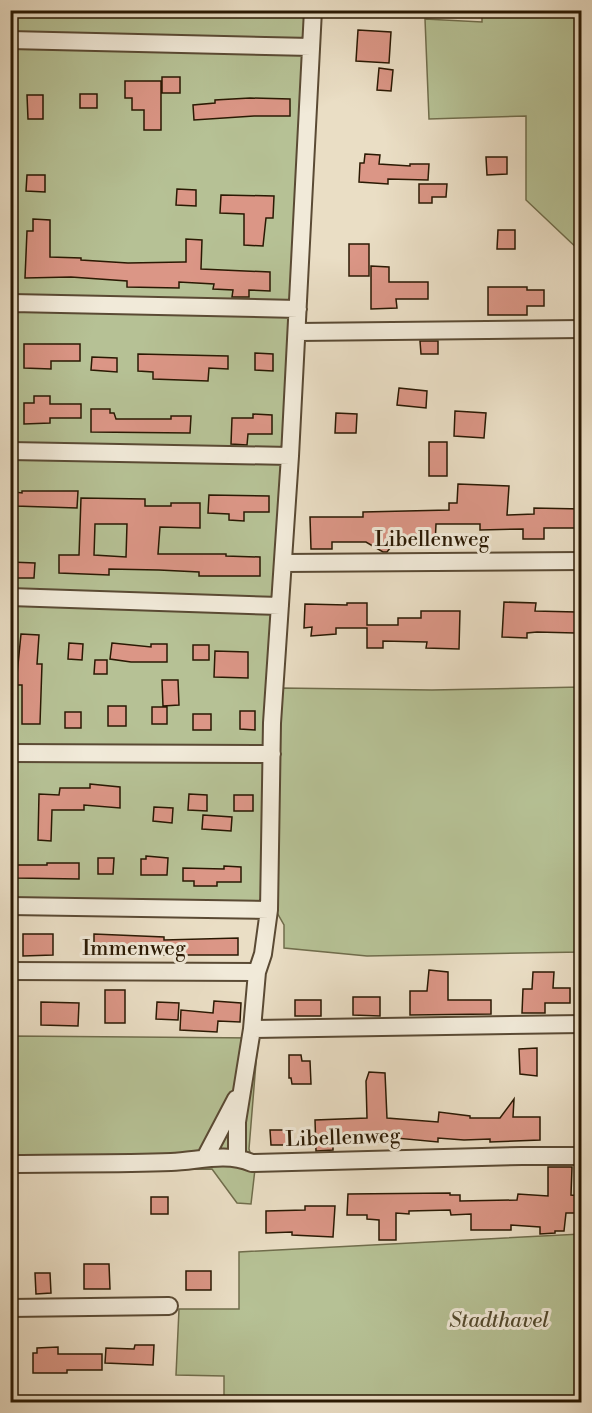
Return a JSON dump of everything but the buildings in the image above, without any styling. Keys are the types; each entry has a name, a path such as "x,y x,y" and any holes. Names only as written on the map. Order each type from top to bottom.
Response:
{"street":[{"path":"10,1164 174,1162 237,1157 237,1122 252,1029 257,972 263,954 269,910 272,754 313,10"},
{"path":"10,40 311,47"},
{"path":"10,305 298,309"},
{"path":"297,332 582,329"},
{"path":"10,450 290,456"},
{"name":"Libellenweg","path":"283,563 582,561"},
{"path":"10,597 280,606"},
{"path":"10,753 272,754"},
{"path":"10,906 269,910"},
{"name":"Immenweg","path":"10,972 257,972"},
{"path":"252,1029 582,1024"},
{"path":"205,1158 243,1088"},
{"name":"Libellenweg","path":"237,1157 252,1163 582,1156"},
{"path":"10,1308 169,1306"}],"green space":[{"path":"11,11 307,11 261,904 11,903"},
{"path":"482,11 581,11 581,252 526,200 526,116 429,119 425,19 482,22"},
{"path":"581,687 581,952 367,956 284,948 284,925 275,909 281,688 432,690"},
{"path":"11,1036 258,1038 249,1149 255,1169 251,1204 237,1203 212,1169 11,1170"},
{"name":"Stadthavel","path":"581,1234 581,1402 224,1402 224,1376 176,1375 179,1309 239,1309 239,1252"}]}
